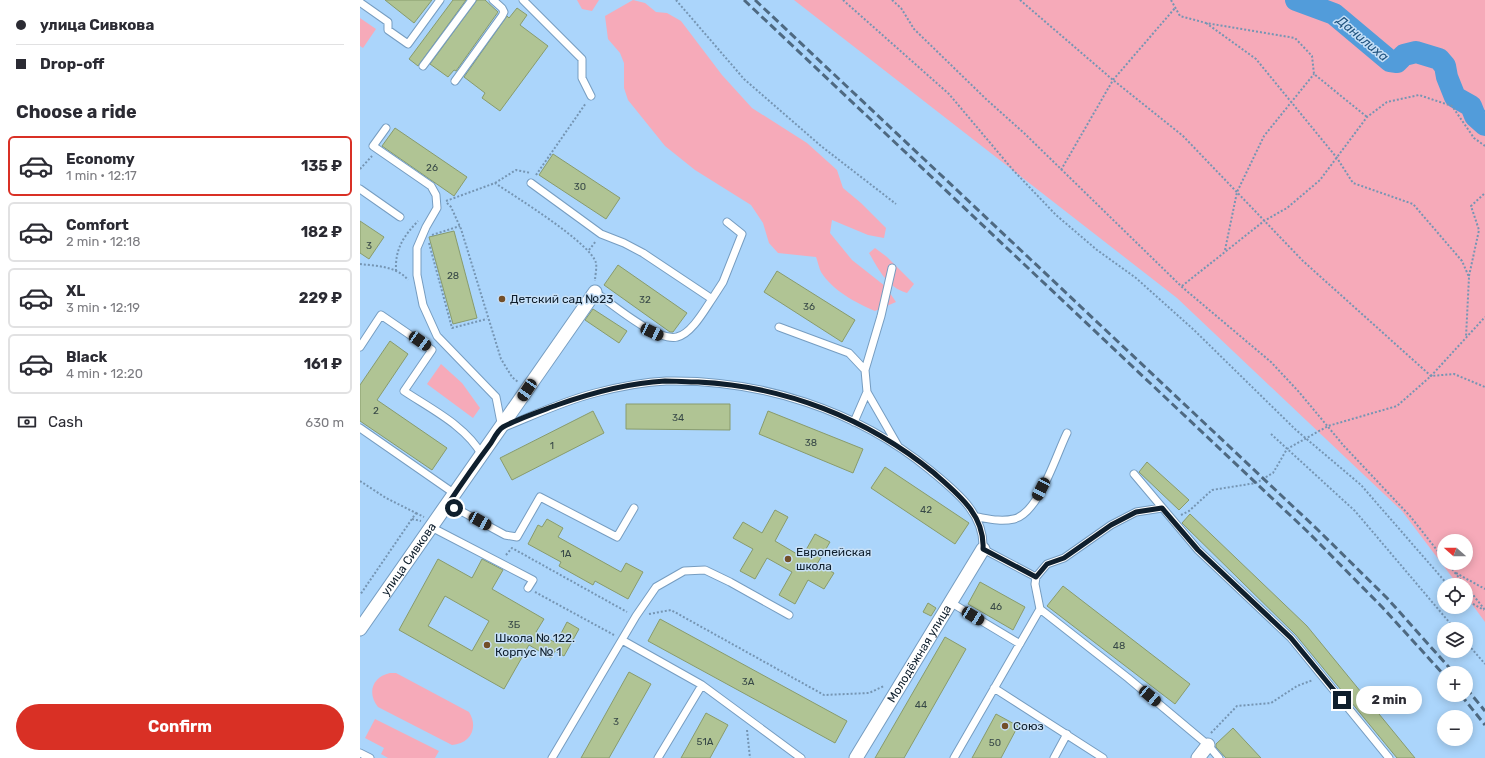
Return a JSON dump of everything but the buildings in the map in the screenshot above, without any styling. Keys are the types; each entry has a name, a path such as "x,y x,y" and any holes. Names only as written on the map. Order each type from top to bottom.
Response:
{"street":[{"name":"улица Сивкова","path":"360,629 502,428 595,292"},
{"name":"Молодёжная улица","path":"856,758 983,549"},
{"path":"1198,758 1206,743"}],"lane":[{"path":"361,3 388,22 388,30 408,44 440,0"},
{"path":"423,66 472,0"},
{"path":"455,81 504,12 502,8 493,0"},
{"path":"523,0 582,59 582,78 592,96"},
{"path":"386,128 373,146 431,186 438,199 436,211 423,232 417,248 416,265 420,295 427,316 437,336 496,397 502,428 544,410 594,393 629,386 666,381 714,383 761,389 821,407 854,422 900,448 945,483 977,517 982,533 983,549 1036,577"},
{"path":"531,183 601,234 624,243 643,253 712,299"},
{"path":"360,189 400,217"},
{"path":"595,292 652,332 664,337 678,337 690,328 723,282 742,234 727,222"},
{"path":"892,268 881,316 865,370 867,392 900,448"},
{"path":"360,347 382,315 432,350 404,391 465,433 477,446 482,455"},
{"path":"779,327 849,353 865,370"},
{"path":"854,422 867,392"},
{"path":"360,428 451,499 505,535 517,537 540,497 617,537 634,508"},
{"path":"977,517 1007,520 1025,513 1035,501 1067,433"},
{"path":"1134,474 1198,550 1291,638 1389,758"},
{"path":"1162,508 1136,512 1111,525 1064,558 1047,564 1036,577 1035,584 1040,609 1128,678 1206,743 1219,758"},
{"path":"432,527 533,580 528,588"},
{"path":"552,758 636,616 656,587 684,571 705,570 730,582 789,615"},
{"path":"950,602 1020,644"},
{"path":"954,758 1040,609"},
{"path":"622,640 702,685 801,758"},
{"path":"658,758 702,685"},
{"path":"994,688 1103,758"},
{"path":"1054,758 1067,734"},
{"path":"360,753 370,758"}],"path":[{"path":"676,0 744,79 821,146 896,204"},
{"path":"843,0 950,94 1013,170 1056,215 1097,250 1136,278 1194,330 1306,439 1361,485 1442,578"},
{"path":"892,0 901,8 914,29 1182,287 1271,362 1344,446 1410,516 1437,550"},
{"path":"1020,0 1113,80 1183,136 1303,262 1431,376 1454,374 1485,387"},
{"path":"1171,0 1180,16 1206,23 1295,38 1312,56 1314,74 1367,117"},
{"path":"1061,170 1113,80 1175,7"},
{"path":"1206,23 1256,59 1292,101 1337,158 1353,183 1413,204 1462,261 1469,277"},
{"path":"1225,251 1237,192 1264,136 1314,74"},
{"path":"1182,287 1225,251 1264,221 1287,208 1320,180 1367,117 1387,102 1419,95 1452,106 1474,138 1485,146"},
{"path":"531,183 592,96"},
{"path":"360,169 379,149"},
{"path":"446,201 494,183 516,170 536,174"},
{"path":"494,183 541,214 589,250 596,263 595,292"},
{"path":"431,186 451,207 460,226 500,359 516,381"},
{"path":"1466,337 1469,277 1479,230 1471,206 1485,193"},
{"path":"396,271 396,257 405,236 424,213 436,211"},
{"path":"460,226 427,236 452,328 487,319"},
{"path":"360,264 403,273 420,295"},
{"path":"1172,520 1189,511 1212,490 1256,483 1273,473 1287,448 1328,426 1397,406 1431,376 1485,317"},
{"path":"1271,434 1355,511 1449,622"},
{"path":"360,481 386,498 416,513 360,595"},
{"path":"501,563 512,548 636,616 671,610 824,695 869,694 905,677"},
{"path":"1453,570 1459,578"},
{"path":"1456,573 1485,589"},
{"path":"528,588 622,640"},
{"path":"1473,596 1485,610"},
{"path":"1473,604 1485,610"},
{"path":"1473,650 1485,664"},
{"path":"1206,743 1237,706 1271,703 1296,686 1322,677"},
{"path":"745,717 750,758"}],"shaded area":[{"path":"577,0 599,0 592,11 582,9"},
{"path":"633,0 645,3 656,12 667,13 681,21 722,75 752,108 807,143 837,170 843,188 861,203 886,228 884,238 868,235 832,220 830,233 852,260 885,286 896,302 875,311 852,300 831,285 821,272 816,257 778,253 769,243 763,223 751,205 695,170 665,146 628,100 624,88 624,63 620,53 608,39 605,16"},
{"path":"794,0 1485,0 1485,622 1473,606 1473,578 1453,578 1447,570 1473,570 1473,534 1437,534 1437,557 1402,511 1177,298"},
{"path":"360,18 376,29 363,48 360,46"},
{"path":"875,248 887,257 914,284 907,293 894,287 880,272 869,253"},
{"path":"441,364 462,383 480,408 473,418 427,384"},
{"path":"390,673 396,673 469,712 472,718 473,729 468,738 464,742 452,745 378,707 373,696 373,686 379,678"},
{"path":"375,719 439,751 435,758 388,758 381,754 384,748 365,738"}],"waterway":[{"name":"Данилиха","path":"1296,0 1334,14 1390,61 1397,62 1404,55 1416,52 1439,59 1445,66 1447,77 1455,97 1471,106 1475,116 1485,125"}],"railway":[{"path":"744,0 1309,533 1383,608 1437,667"},
{"path":"755,0 1318,530 1387,598 1448,666"},
{"path":"1473,696 1485,711"},
{"path":"1467,702 1485,725"}],"place":[{"name":"Детский сад №23","path":"502,299"},
{"name":"Европейская школа","path":"788,559"},
{"name":"Школа № 122. Корпус № 1","path":"487,645"},
{"name":"Союз","path":"1005,726"}],"route":[{"path":"454,508 448,504 502,428 544,410 594,393 666,381 714,383 761,389 821,407 854,422 900,448 945,483 977,517 983,538 983,549 1036,577 1047,564 1064,558 1111,525 1136,512 1162,508 1198,550 1291,638 1342,700"}]}
